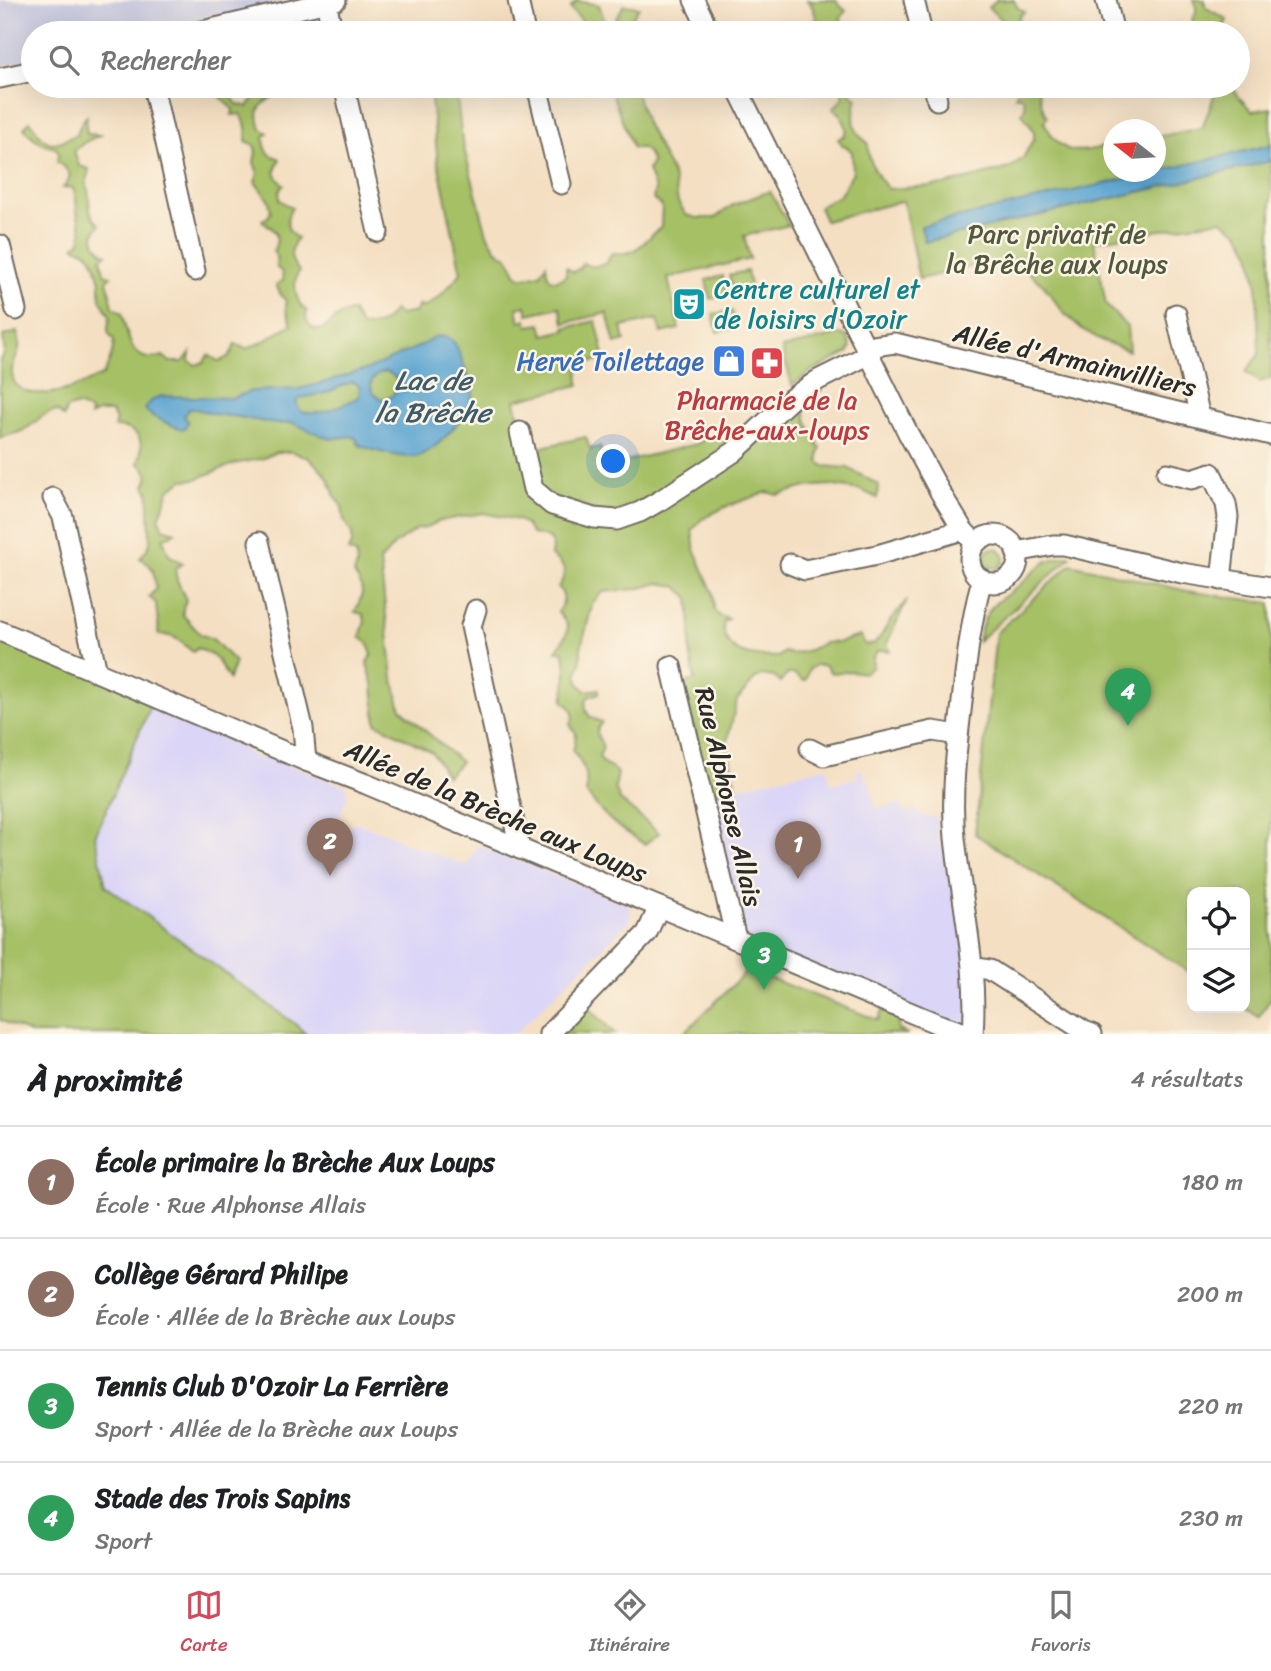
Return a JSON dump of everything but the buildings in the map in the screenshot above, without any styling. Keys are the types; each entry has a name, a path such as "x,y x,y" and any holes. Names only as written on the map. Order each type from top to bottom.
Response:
{"street":[{"path":"517,0 522,21"},
{"path":"694,0 704,21"},
{"path":"914,0 919,21"},
{"path":"1106,0 1111,21"},
{"path":"245,21 331,1 332,21"},
{"path":"0,78 21,74"},
{"path":"156,98 195,271"},
{"path":"347,98 378,232"},
{"path":"540,98 561,184"},
{"path":"742,98 940,492 969,537 971,563 977,575 990,582 1005,579 1016,568 1017,560 1014,547 1007,539 997,535 969,537 805,570 790,564"},
{"path":"0,245 16,310"},
{"path":"1176,314 1200,416"},
{"name":"Allée d'Armainvilliers","path":"868,351 895,344 1271,435"},
{"path":"520,432 533,489 552,505 594,518 617,520 640,512 714,465 740,447 792,398 817,380 868,351"},
{"path":"1167,473 1192,479 1211,473 1226,504 1228,517 1221,580"},
{"path":"53,498 64,517 97,672"},
{"path":"259,542 303,728 306,761"},
{"path":"1016,552 1064,545 1182,573 1271,587"},
{"path":"973,1033 973,967 954,824 954,785 973,614 982,579"},
{"path":"476,610 471,625 520,849"},
{"name":"Allée de la Brèche aux Loups","path":"0,631 938,1024 973,1033"},
{"name":"Rue Alphonse Allais","path":"671,666 736,939"},
{"path":"810,749 824,756 933,731 958,735"},
{"path":"549,1034 647,933 659,907"},
{"path":"973,967 990,970 1092,1034"}],"shaded area":[{"path":"0,0 291,0 199,21 21,21 21,62 0,66"},
{"path":"150,707 243,746 259,760 261,755 347,787 347,798 336,823 346,828 355,822 467,866 477,845 631,905 629,922 515,1034 306,1034 106,886 95,836"},
{"path":"827,767 831,784 857,778 856,772 863,770 865,781 869,780 876,809 901,803 904,812 915,810 924,817 936,817 938,843 955,840 973,1033 736,939 710,794"}],"green space":[{"path":"807,0 836,0 846,11 841,21 816,21"},
{"path":"997,0 1014,0 1017,7 1024,12 1019,16 1019,21 1003,21 988,7"},
{"path":"1193,0 1205,0 1207,8 1227,21 1193,21"},
{"path":"577,1 599,5 605,21 582,21 570,8"},
{"path":"624,5 639,7 630,21 614,21"},
{"path":"222,98 232,98 237,104 248,107 251,98 271,98 260,108 259,122 261,129 268,133 264,137 267,150 280,159 276,176 284,185 280,190 280,200 292,208 287,224 290,232 297,238 291,255 299,271 296,293 307,311 308,322 315,329 322,329 339,316 352,311 361,326 380,324 394,310 400,315 415,312 419,304 421,308 438,298 461,273 438,162 431,98 457,98 462,141 487,234 496,249 509,259 517,275 523,278 540,274 546,264 549,277 554,280 566,275 566,267 573,272 583,263 602,265 608,262 612,253 635,250 661,227 662,206 653,199 655,189 648,170 652,162 642,148 633,148 614,98 638,98 646,123 673,175 678,202 686,215 715,218 733,205 770,191 789,225 744,236 750,259 668,278 679,329 661,333 657,319 622,327 625,341 615,344 607,313 564,323 560,307 528,314 526,306 517,308 520,322 526,320 528,326 541,324 544,335 596,321 605,359 578,365 579,385 515,400 525,451 586,437 590,449 600,447 605,466 697,444 723,428 733,445 792,398 804,405 807,422 821,448 819,462 824,466 848,468 879,485 877,498 861,490 828,485 807,487 777,495 767,492 725,507 702,519 692,530 695,551 713,593 714,609 718,615 728,619 723,623 724,634 734,648 750,655 778,657 784,652 791,654 810,650 824,643 860,636 865,645 874,644 907,600 887,643 890,651 880,650 874,657 873,667 863,673 831,673 825,665 816,665 809,669 804,681 794,674 788,674 780,682 774,677 761,675 755,679 737,700 727,742 736,788 710,794 684,683 695,680 690,651 689,598 676,586 659,583 637,589 603,592 593,602 577,674 579,684 586,691 599,689 599,693 586,700 586,709 591,717 602,722 597,734 602,747 599,756 618,773 615,788 620,800 659,833 645,844 612,822 586,793 585,770 573,751 576,733 570,725 572,712 563,701 565,657 563,651 556,651 568,632 566,623 558,612 563,600 558,587 564,570 551,556 551,540 532,534 526,525 518,520 483,513 439,521 426,528 417,529 395,544 380,561 393,678 401,709 461,762 447,776 432,752 376,723 373,683 367,664 372,655 368,643 360,637 365,621 363,614 355,612 362,593 354,574 356,554 348,551 352,545 352,533 344,521 342,507 328,478 307,457 292,452 276,452 196,479 183,480 169,490 159,519 163,528 175,532 163,539 169,555 183,563 175,569 186,600 183,615 200,634 213,639 235,662 229,679 215,657 198,648 193,652 181,641 158,634 156,603 149,597 156,589 154,575 149,564 140,558 150,540 148,491 145,486 147,476 138,463 141,448 138,437 129,430 114,427 116,420 111,412 98,412 90,416 90,411 78,405 66,409 64,417 57,411 51,412 22,431 0,438 0,359 5,353 3,336 17,332 19,348 12,370 15,383 21,389 39,394 70,389 103,375 114,345 108,331 110,316 100,299 100,282 95,264 90,254 74,246 80,242 81,230 74,190 72,187 63,188 69,180 69,173 57,162 59,153 56,148 38,141 24,128 30,121 40,136 54,143 76,135 87,116 87,134 100,135 74,151 79,166 89,169 86,184 90,209 100,225 94,237 99,249 107,254 101,258 104,274 111,276 107,280 113,307 122,313 129,340 138,353 144,357 163,356 170,362 183,362 190,353 189,361 196,365 204,362 208,355 218,361 224,359 229,356 235,344 246,349 292,324 286,310 286,301 276,285 283,280 273,251 276,234 262,220 271,212 269,201 255,182 258,174 254,162 256,152 254,145 246,141 246,127 242,117 240,114 232,115 233,109"},
{"name":"Parc privatif de la Brêche aux loups","path":"843,98 857,98 855,127 868,143 874,168 888,189 943,185 1010,168 1023,158 1034,138 1034,131 1022,113 1025,107 1023,98 1040,98 1047,117 1044,122 1058,143 1065,148 1081,151 1103,147 1103,182 1113,182 921,227 925,242 1271,161 1271,378 1260,382 1246,372 1259,354 1257,286 1251,253 1239,232 1221,220 1094,241 1106,305 1127,327 1129,351 1082,329 1064,313 1044,286 1016,261 970,267 919,279 903,201 825,221 819,207 840,195 853,172 852,152 838,139 845,135 847,128 839,112 833,109"},
{"path":"1213,98 1240,98 1252,111 1271,108 1271,145 1166,170 1166,135 1202,128"},
{"path":"747,271 751,289 733,293 729,275"},
{"path":"723,276 727,295 710,299 706,280"},
{"path":"732,311 735,328 717,332 713,314"},
{"path":"842,334 847,337 851,346 849,352 792,385 782,348"},
{"path":"990,548 998,548 1004,558 998,568 990,568 984,562 984,554"},
{"path":"1071,557 978,641 982,625 997,602 1045,563"},
{"path":"1071,564 1187,591 1271,603 1271,998 1259,1017 1250,1011 1250,887 1187,887 1187,971 975,834 996,633"},
{"path":"0,631 142,694 150,707 95,836 106,886 306,1034 32,1034 0,1020"},
{"path":"748,970 878,1020 882,1010 900,1017 898,1030 908,1034 683,1034"},
{"path":"587,1006 615,1034 559,1034"}],"water":[{"path":"1271,145 1271,161 925,242 921,226 1111,182 1166,182 1166,169"},
{"name":"Lac de la Brêche","path":"434,337 444,337 454,342 473,393 466,411 450,432 430,450 412,457 359,445 356,438 351,436 330,439 292,423 275,424 195,409 189,409 184,415 188,422 184,429 154,417 145,409 151,401 161,396 232,398 252,391 298,389 315,385 368,369","holes":["384,372 394,376 398,386 393,395 386,399 375,394 371,382 375,376","352,382 360,387 359,397 323,412 300,411 296,402 300,398 323,394"]}],"place":[{"name":"Centre culturel et de loisirs d'Ozoir","path":"689,304"},
{"name":"Hervé Toilettage","path":"729,361"},
{"name":"Pharmacie de la Brêche-aux-loups","path":"767,363"},
{"name":"Stade des Trois Sapins","path":"1128,726"},
{"name":"Collège Gérard Philipe","path":"330,876"},
{"name":"École primaire la Brèche Aux Loups","path":"798,879"},
{"name":"Tennis Club D'Ozoir La Ferrière","path":"764,990"}]}
